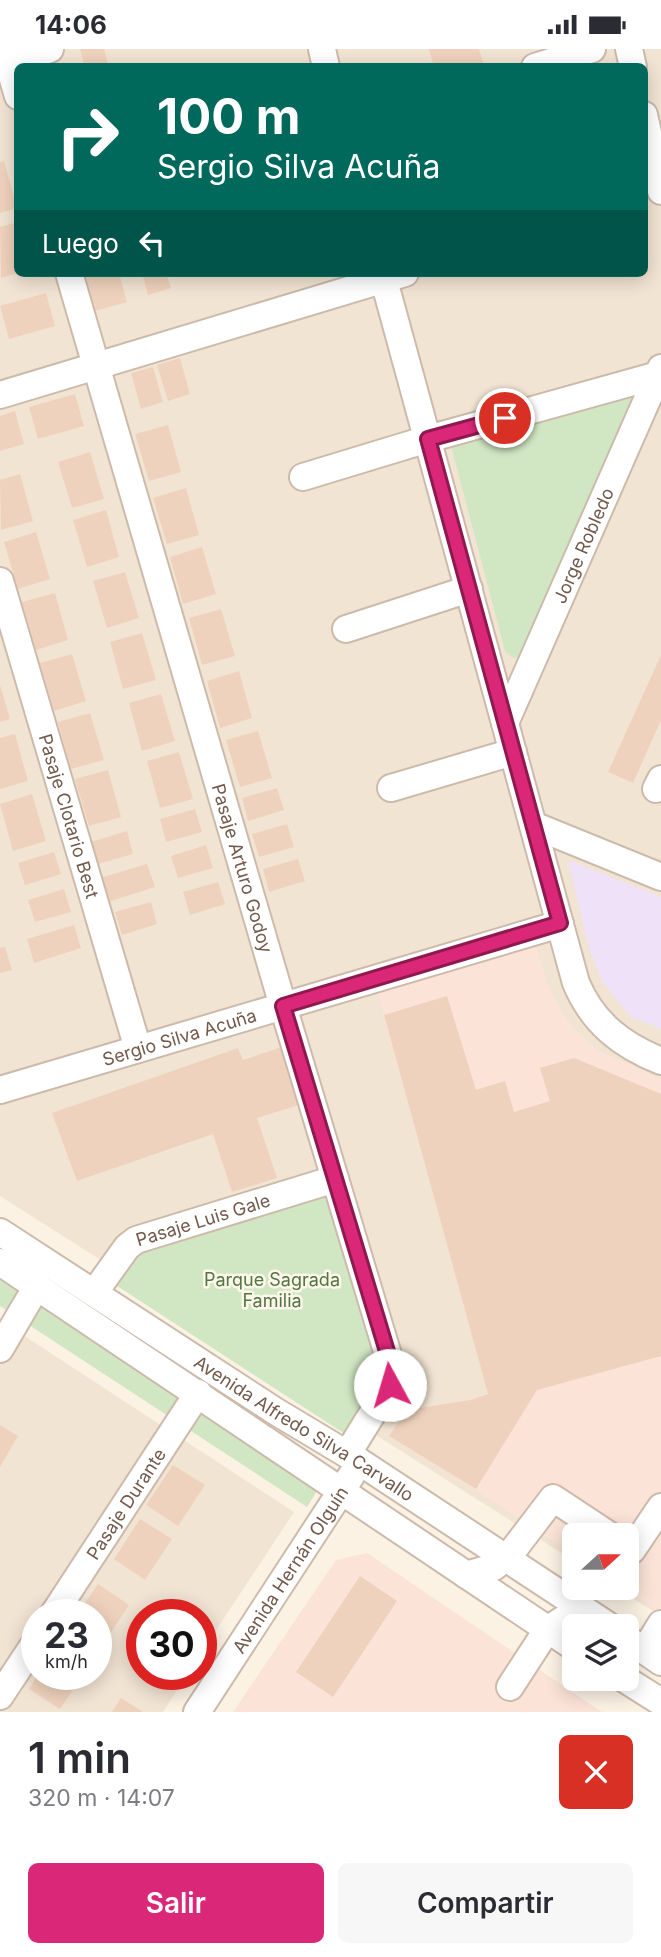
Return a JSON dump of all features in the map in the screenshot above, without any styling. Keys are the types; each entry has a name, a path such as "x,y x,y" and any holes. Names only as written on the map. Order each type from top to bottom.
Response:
{"street":[{"path":"14,82 6,55 50,49"},
{"path":"548,63 592,49"},
{"path":"648,134 661,194"},
{"name":"Pasaje Arturo Godoy","path":"70,277 283,1006 392,1368 390,1385 354,1457"},
{"path":"0,395 384,277"},
{"path":"390,277 428,439 576,983 596,1019 621,1041 661,1061"},
{"path":"303,477 660,372"},
{"name":"Jorge Robledo","path":"505,723 660,372"},
{"name":"Pasaje Clotario Best","path":"0,581 138,1049"},
{"path":"345,629 469,589"},
{"path":"391,788 513,752"},
{"path":"533,825 661,877"},
{"name":"Sergio Silva Acuña","path":"0,1090 560,923"},
{"name":"Pasaje Luis Gale","path":"94,1293 127,1247 136,1240 335,1179"},
{"name":"Avenida Alfredo Silva Carvallo","path":"0,1232 275,1411 354,1457 592,1614"},
{"name":"Avenida Alfredo Silva Carvallo","path":"0,1262 562,1639"},
{"path":"0,1349 37,1286"},
{"name":"Pasaje Durante","path":"63,1599 198,1393"},
{"name":"Avenida Hernán Olguín","path":"197,1712 341,1490 354,1457"},
{"path":"466,1575 494,1567 507,1557 553,1497 591,1523"},
{"path":"639,1540 661,1507"},
{"path":"510,1687 547,1630 582,1607"},
{"path":"644,1650 661,1624"},
{"path":"0,1696 21,1664"},
{"path":"639,1688 661,1702"}],"shaded area":[{"path":"0,49 661,49 661,1616 636,1600 639,1600 639,1523 562,1523 562,1553 0,1196"},
{"path":"568,860 661,897 661,1029 631,1017 603,983 589,948"},
{"path":"535,944 550,990 577,1032 597,1050 661,1079 661,1613 639,1598 639,1523 562,1523 562,1547 429,1459 389,1436 407,1410 470,1400 488,1393 377,991"},
{"path":"0,1320 294,1512 217,1629 217,1599 126,1599 126,1690 177,1690 163,1712 0,1712"},
{"path":"367,1553 562,1685 562,1691 571,1691 602,1712 233,1712 336,1560"}],"green space":[{"path":"629,388 638,396 521,659 512,657 505,651 450,442"},
{"name":"Parque Sagrada Familia","path":"329,1186 380,1367 381,1383 345,1434 111,1282 135,1248"},
{"path":"0,1272 322,1483 307,1507 0,1306"}],"building":[{"path":"80,49 104,49 108,63 84,63"},
{"path":"429,49 479,49 483,63 433,63"},
{"path":"4,161 14,197 14,209 0,213 0,162"},
{"path":"14,223 14,274 1,278 0,227"},
{"path":"85,277 120,277 127,302 95,311"},
{"path":"143,277 167,277 171,288 148,295"},
{"path":"46,293 55,326 9,339 0,306"},
{"path":"180,358 190,394 168,401 157,365"},
{"path":"153,367 163,402 141,409 131,373"},
{"path":"75,394 84,426 38,439 29,407"},
{"path":"15,411 24,444 0,451 0,416"},
{"path":"168,425 181,472 149,481 135,434"},
{"path":"90,452 104,499 72,508 58,462"},
{"path":"20,474 33,521 1,530 0,480"},
{"path":"186,488 199,535 167,544 153,498"},
{"path":"106,510 119,557 87,567 73,520"},
{"path":"36,532 50,579 18,589 4,542"},
{"path":"202,547 216,594 183,604 170,557"},
{"path":"125,572 139,618 107,628 93,581"},
{"path":"55,593 68,640 36,650 22,602"},
{"path":"221,609 235,656 202,665 189,618"},
{"path":"142,633 156,680 123,689 110,642"},
{"path":"72,654 86,701 54,711 40,663"},
{"path":"661,655 661,720 633,783 608,772"},
{"path":"239,671 252,718 220,728 207,681"},
{"path":"0,685 10,719 0,722"},
{"path":"161,694 175,741 142,751 129,703"},
{"path":"90,713 104,760 71,769 58,722"},
{"path":"258,731 272,778 240,787 226,740"},
{"path":"15,734 28,781 0,789 0,738"},
{"path":"179,752 193,799 160,808 147,761"},
{"path":"108,770 121,817 89,826 75,779"},
{"path":"277,788 284,810 248,821 242,798"},
{"path":"32,794 46,841 13,851 0,804"},
{"path":"195,809 202,832 166,842 160,819"},
{"path":"287,824 294,847 259,857 252,834"},
{"path":"127,831 133,854 98,864 91,842"},
{"path":"206,845 213,868 178,878 171,856"},
{"path":"54,852 61,874 25,885 18,863"},
{"path":"298,859 305,881 269,892 263,869"},
{"path":"147,864 155,887 108,902 100,878"},
{"path":"218,882 225,904 190,915 183,892"},
{"path":"64,889 71,912 35,922 28,900"},
{"path":"151,902 157,924 122,935 115,912"},
{"path":"74,925 81,948 34,963 27,939"},
{"path":"5,947 12,970 0,973 0,948"},
{"path":"447,996 476,1090 505,1081 514,1112 550,1101 540,1068 574,1058 661,1094 661,1356 537,1390 476,1489 389,1436 407,1410 470,1400 488,1394 384,1015"},
{"path":"282,1047 302,1104 257,1118 277,1178 232,1192 213,1134 77,1181 52,1113 238,1048 243,1060"},
{"path":"0,1425 18,1436 0,1467"},
{"path":"173,1465 205,1485 178,1526 146,1505"},
{"path":"140,1519 172,1539 145,1580 114,1559"},
{"path":"360,1576 397,1601 333,1697 296,1672"},
{"path":"98,1584 126,1603 126,1610 112,1631 112,1599 88,1599"},
{"path":"31,1690 73,1690 60,1709"},
{"path":"121,1698 143,1712 112,1712"}],"route":[{"path":"390,1385 392,1368 283,1006 560,923 428,439 505,418"}]}
